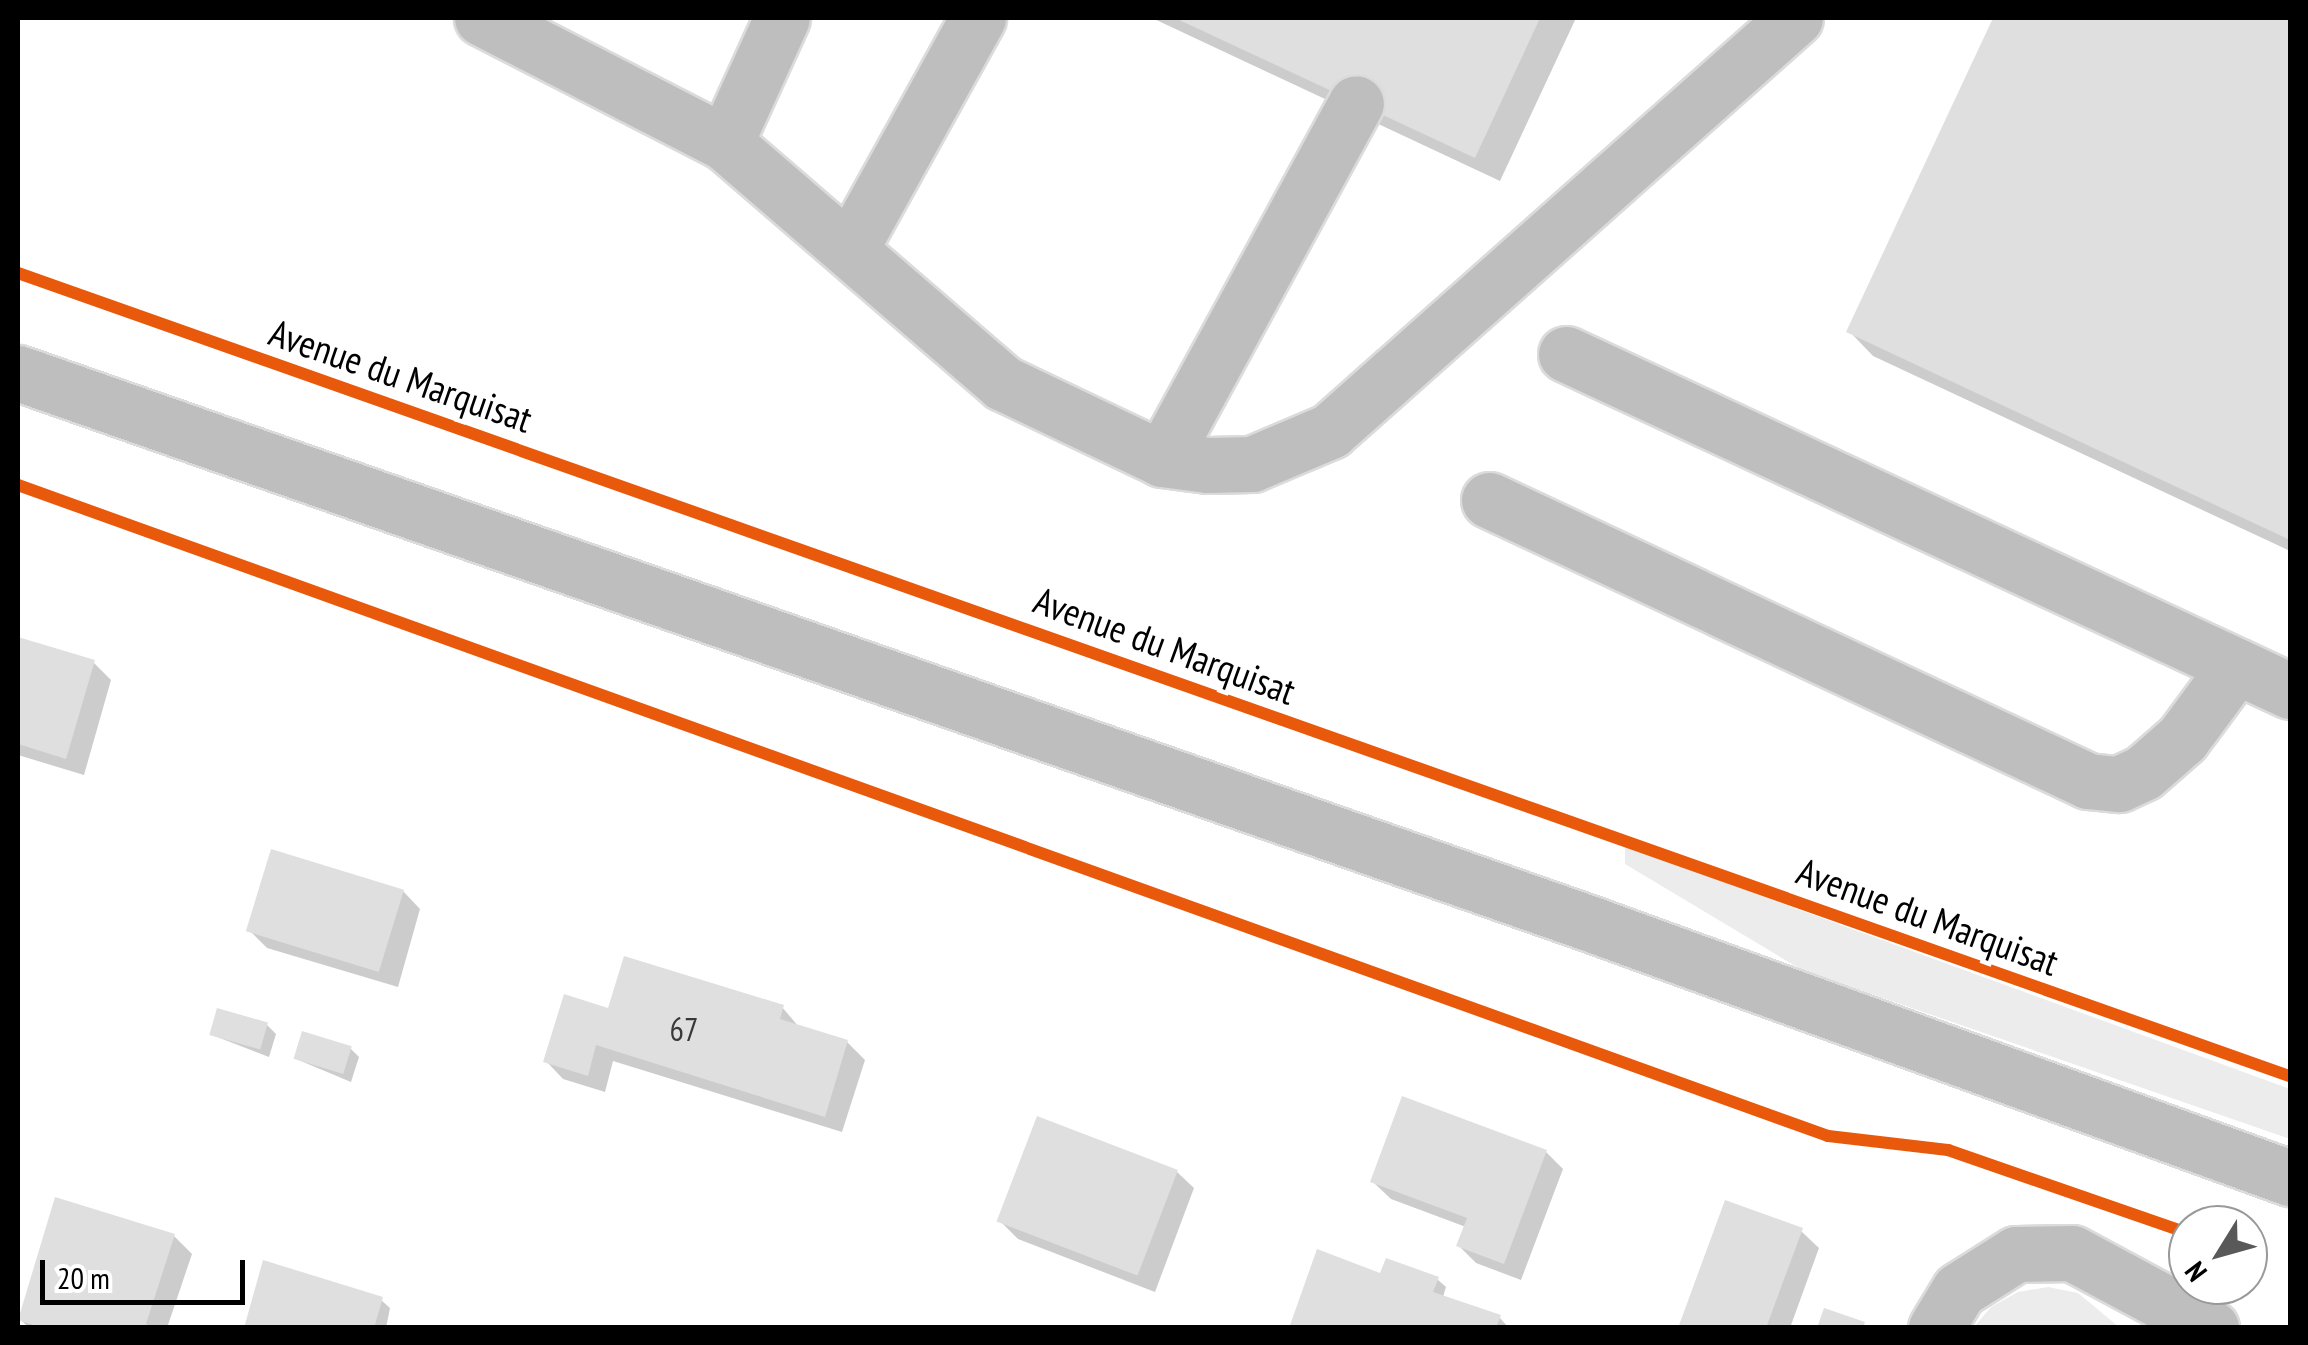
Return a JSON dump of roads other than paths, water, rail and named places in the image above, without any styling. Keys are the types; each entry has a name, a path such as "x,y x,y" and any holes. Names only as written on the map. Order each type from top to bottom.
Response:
{"main road":[{"path":"482,18 726,143 1004,383 1162,460 1252,464 1330,431 1795,18"},
{"path":"726,143 782,18"},
{"path":"851,247 978,18"},
{"path":"1162,460 1356,103"},
{"path":"1566,354 2290,691"},
{"path":"18,373 1594,925 2290,1178"},
{"path":"1489,500 2088,781 2119,784 2142,773 2182,738 2236,666"},
{"path":"1936,1328 1959,1290 2016,1254 2072,1253 2212,1328"}]}
